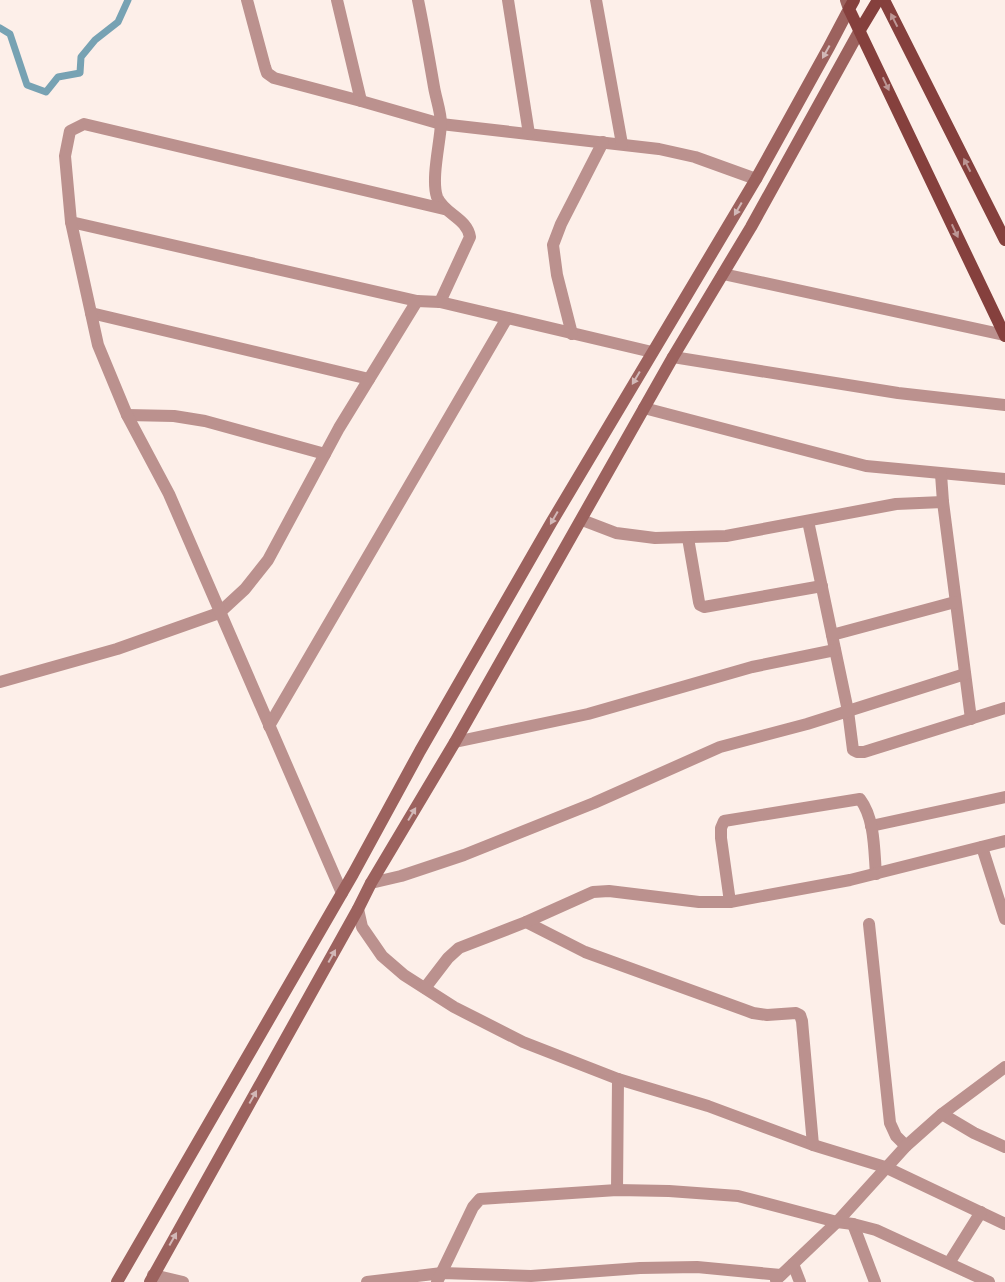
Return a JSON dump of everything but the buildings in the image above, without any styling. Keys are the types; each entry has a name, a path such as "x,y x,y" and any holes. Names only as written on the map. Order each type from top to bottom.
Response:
{"main road":[{"path":"152,1278 358,909 370,883 455,742 673,357 751,227 878,0"},
{"path":"884,0 1005,240"},
{"path":"850,3 860,30 1005,335"},
{"path":"117,1282 342,893 420,751 556,515 756,179 829,47 850,3"}],"street":[{"path":"247,0 267,73 274,78 441,124 659,149 695,157 756,179"},
{"path":"337,0 362,101"},
{"path":"418,0 441,124 437,147 435,188 437,197 444,208 465,225 469,230 470,237 440,302"},
{"path":"508,0 529,134"},
{"path":"596,0 622,144"},
{"path":"342,893 169,494 128,415 98,345 72,222 65,156 70,131 84,124 444,208"},
{"path":"572,334 556,275 553,245 561,224 603,142"},
{"path":"72,222 417,301 440,302 652,352"},
{"path":"723,274 1005,335"},
{"path":"0,682 117,649 219,613 245,590 268,560 339,428 417,301"},
{"path":"91,312 369,379"},
{"path":"269,726 507,318"},
{"path":"673,357 898,393 1005,405"},
{"path":"644,408 866,466 1005,479"},
{"path":"128,415 174,416 205,422 325,454"},
{"path":"941,474 955,602 971,719"},
{"path":"582,520 616,533 655,538 688,538 726,536 896,504 943,502"},
{"path":"808,521 848,711 853,750 864,752 1005,708"},
{"path":"688,538 699,602 704,607 822,586"},
{"path":"832,635 955,602"},
{"path":"455,742 588,714 752,667 835,650"},
{"path":"370,883 401,876 464,855 594,803 720,747 807,724 965,674"},
{"path":"871,826 1005,797"},
{"path":"730,902 721,838 721,828 724,820 860,799 865,806 871,826 876,874"},
{"path":"425,988 448,958 459,948 526,922 593,892 610,891 699,902 730,902 850,880 1005,841"},
{"path":"982,847 1005,919"},
{"path":"358,909 362,927 382,956 404,975 454,1007 523,1042 618,1078 708,1106 813,1145 885,1167 1005,1224"},
{"path":"526,922 585,952 753,1013 767,1015 796,1013 800,1015 813,1145"},
{"path":"869,924 890,1123 896,1136 906,1146"},
{"path":"367,1282 439,1278 577,1277 640,1268 697,1267 777,1279 837,1222 906,1146 942,1114 1004,1068"},
{"path":"618,1078 618,1190"},
{"path":"942,1114 1005,1147"},
{"path":"439,1278 473,1207 480,1199 618,1190 738,1196 837,1222 853,1224 876,1230 989,1282"},
{"path":"949,1263 981,1212"},
{"path":"853,1224 875,1282"},
{"path":"793,1264 800,1282"},
{"path":"152,1278 183,1282"}],"waterway":[{"path":"0,28 10,34 27,85 46,92 58,77 80,73 81,57 95,40 118,22 128,0"}]}
